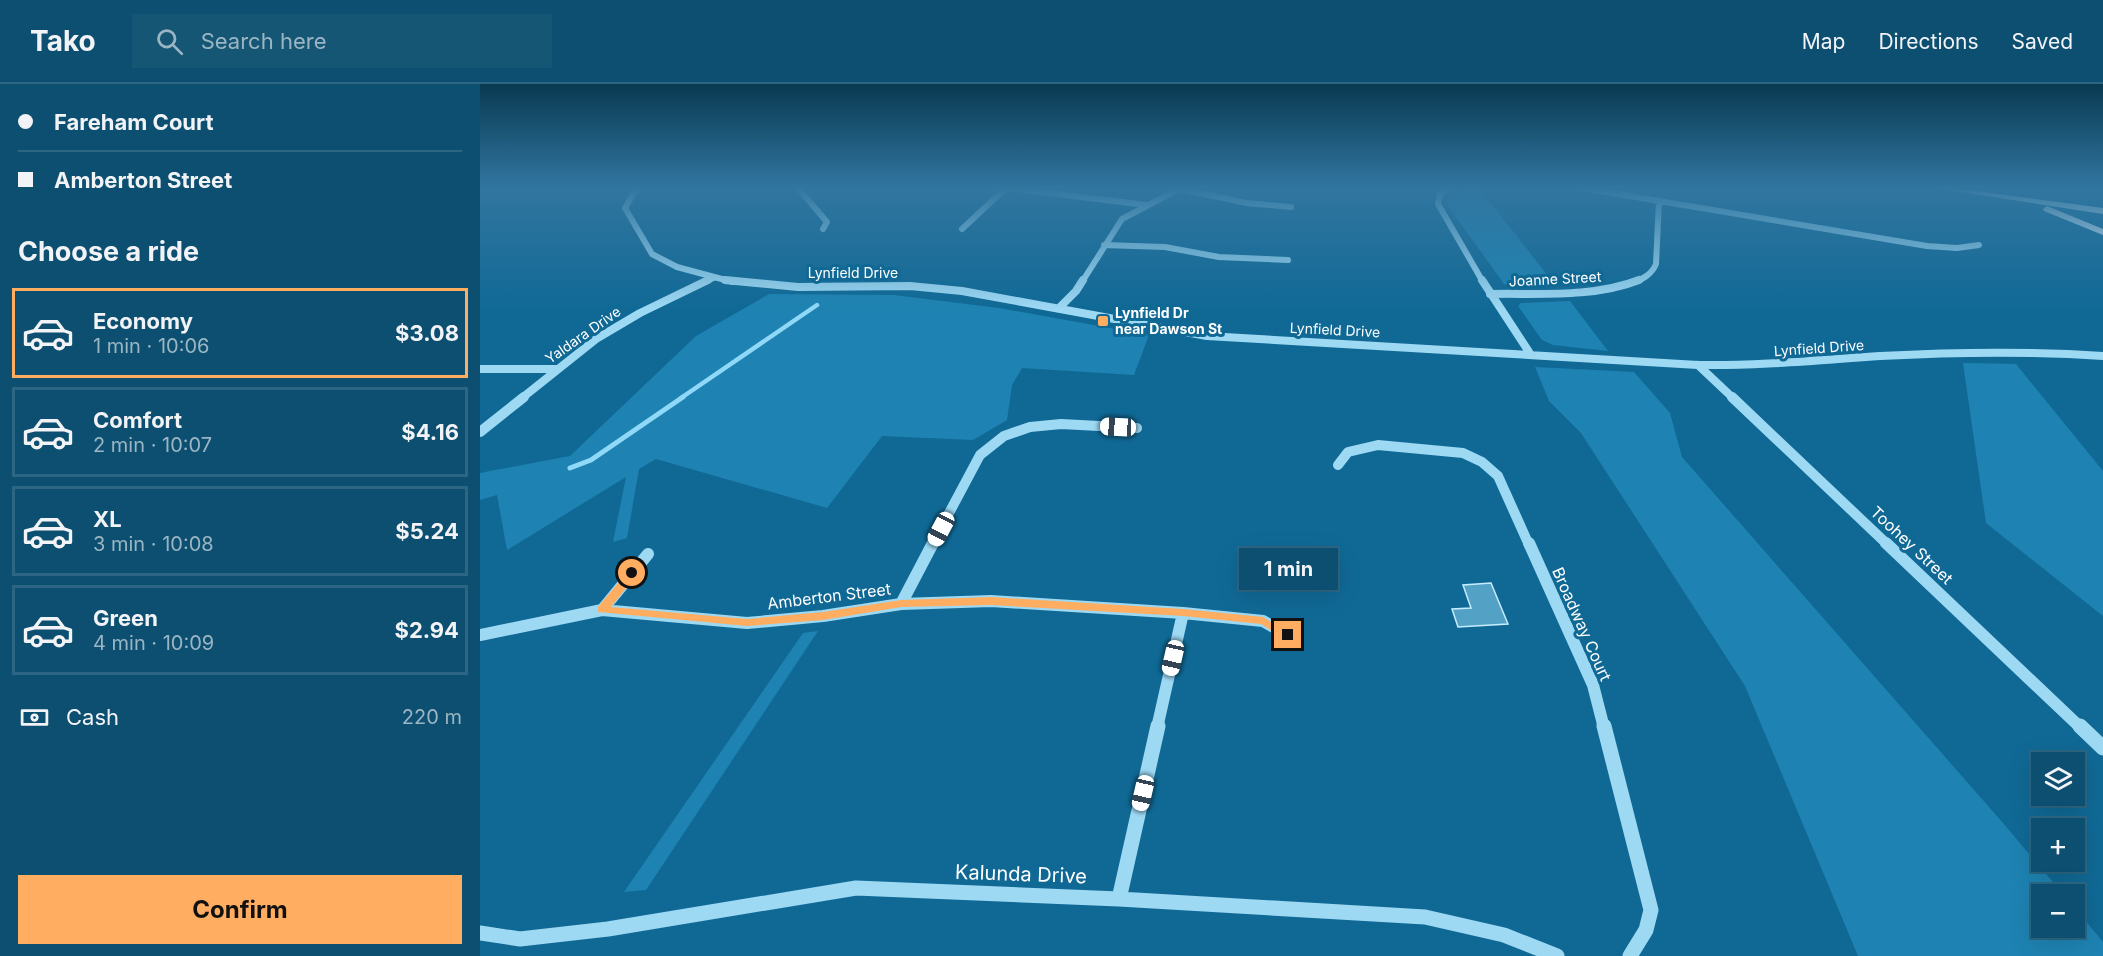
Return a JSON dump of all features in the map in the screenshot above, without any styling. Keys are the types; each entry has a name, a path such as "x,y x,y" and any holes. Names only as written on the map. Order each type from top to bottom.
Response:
{"street":[{"name":"Lynfield Drive","path":"637,229 652,254 677,267 713,278 798,287 937,288 985,294 1207,336 1698,365 1762,366 1908,354 2068,353 2103,356"},
{"path":"1059,308 1076,291 1115,229"},
{"path":"1452,229 1490,294 1531,355"},
{"name":"Joanne Street","path":"1490,294 1578,292 1624,286 1647,278 1655,268 1657,229"},
{"path":"1824,229 1927,246 1957,248 1979,245"},
{"path":"1104,245 1165,247 1219,257 1288,260"},
{"name":"Yaldara Drive","path":"480,432 558,369 618,325 713,278"},
{"name":"Toohey Street","path":"1698,365 2103,748"},
{"path":"480,369 558,369"},
{"path":"901,604 980,455 1004,436 1030,427 1060,424 1137,428"},
{"name":"Broadway Court","path":"1338,465 1348,452 1378,445 1400,446 1463,453 1482,462 1498,476 1593,685 1651,910 1646,930 1630,956"},
{"path":"602,610 648,554"},
{"name":"Amberton Street","path":"480,635 602,610 747,622 823,616 901,604 991,601 1183,613 1263,621 1288,635"},
{"path":"1119,899 1183,613"},
{"name":"Kalunda Drive","path":"480,933 520,939 608,929 856,888 1119,899 1425,917 1504,935 1557,956"}],"shaded area":[{"path":"1464,229 1511,229 1556,286 1515,287 1504,284"},
{"path":"769,294 894,295 999,308 1149,335 1134,375 1022,368 1012,385 1007,420 973,440 882,436 827,508 656,459 639,469 627,538 613,542 626,477 507,550 497,495 480,500 480,473 570,456 696,336"},
{"path":"1570,301 1608,351 1553,345 1542,340 1518,306 1521,303"},
{"path":"1963,363 2016,364 2103,471 2103,616 1986,523"},
{"path":"1535,367 1634,372 1670,413 1682,457 2031,856 2031,872 2044,872 2055,884 2031,884 2031,938 2085,938 2085,920 2103,942 2103,956 1858,956 1745,686 1581,433 1549,401"},
{"path":"818,631 646,890 624,892 803,633"}],"building":[{"path":"1491,583 1508,624 1458,627 1452,609 1471,608 1463,585"}],"waterway":[{"path":"681,398 817,305"},
{"path":"570,468 591,460 683,397"}],"place":[{"name":"Lynfield Dr near Dawson St","path":"1103,321"}],"route":[{"path":"632,573 602,610 747,622 823,616 901,604 991,601 1183,613 1263,621 1288,635"}]}
